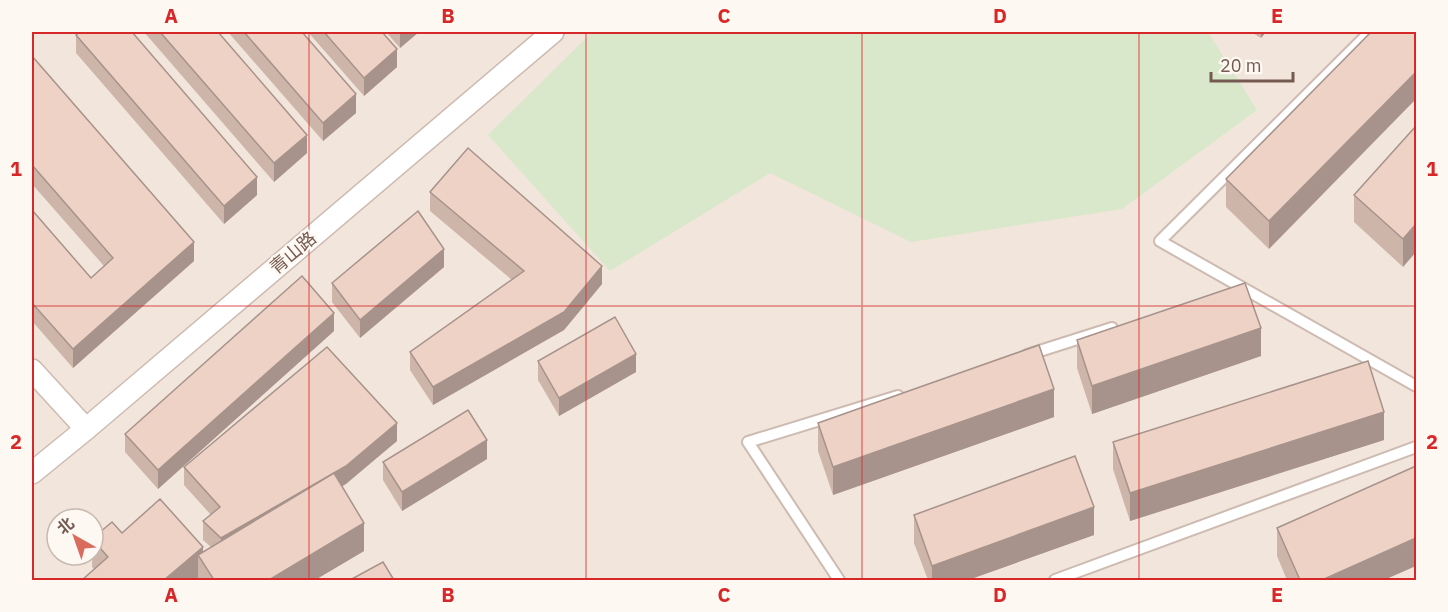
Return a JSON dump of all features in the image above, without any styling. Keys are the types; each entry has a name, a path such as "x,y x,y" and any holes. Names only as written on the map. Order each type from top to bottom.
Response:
{"street":[{"name":"青山路","path":"32,473 553,32"},
{"path":"32,370 86,429"}],"lane":[{"path":"1370,32 1160,241 1416,386"},
{"path":"1230,291 1242,288"},
{"path":"1017,358 1118,326"},
{"path":"838,580 748,442 905,393"},
{"path":"1055,580 1416,447"}],"shaded area":[{"path":"32,32 1416,32 1416,580 32,580"}],"green space":[{"path":"592,32 1208,32 1257,110 1122,209 911,242 770,173 610,271 488,135"}],"building":[{"path":"80,32 132,32 257,177 224,206 76,35"},
{"path":"160,32 218,32 307,135 274,163"},
{"path":"244,32 302,32 356,94 323,123"},
{"path":"324,32 382,32 397,49 364,78"},
{"path":"1371,32 1416,32 1416,72 1269,221 1226,179"},
{"path":"32,56 194,242 73,349 32,303 32,210 91,278 113,258 32,165"},
{"path":"1416,126 1416,224 1403,239 1354,195"},
{"path":"468,148 602,266 564,312 433,387 410,352 524,271 430,192"},
{"path":"418,211 444,249 360,320 332,283"},
{"path":"302,276 334,313 158,470 125,434"},
{"path":"1245,283 1261,328 1092,386 1077,340"},
{"path":"615,317 636,354 559,398 538,361"},
{"path":"1039,345 1054,389 833,467 818,423"},
{"path":"327,347 397,423 346,466 221,538 203,521 220,507 184,467"},
{"path":"1368,361 1384,412 1130,493 1113,442"},
{"path":"468,410 487,440 402,492 383,462"},
{"path":"1075,456 1094,507 932,566 914,515"},
{"path":"1416,466 1416,538 1322,580 1300,580 1277,528"},
{"path":"334,473 364,523 269,580 214,580 198,555"},
{"path":"160,499 203,547 164,580 82,580 97,567 105,567 105,560 108,557 105,554 105,528 112,522 122,533"},
{"path":"383,562 394,580 350,580"}]}
